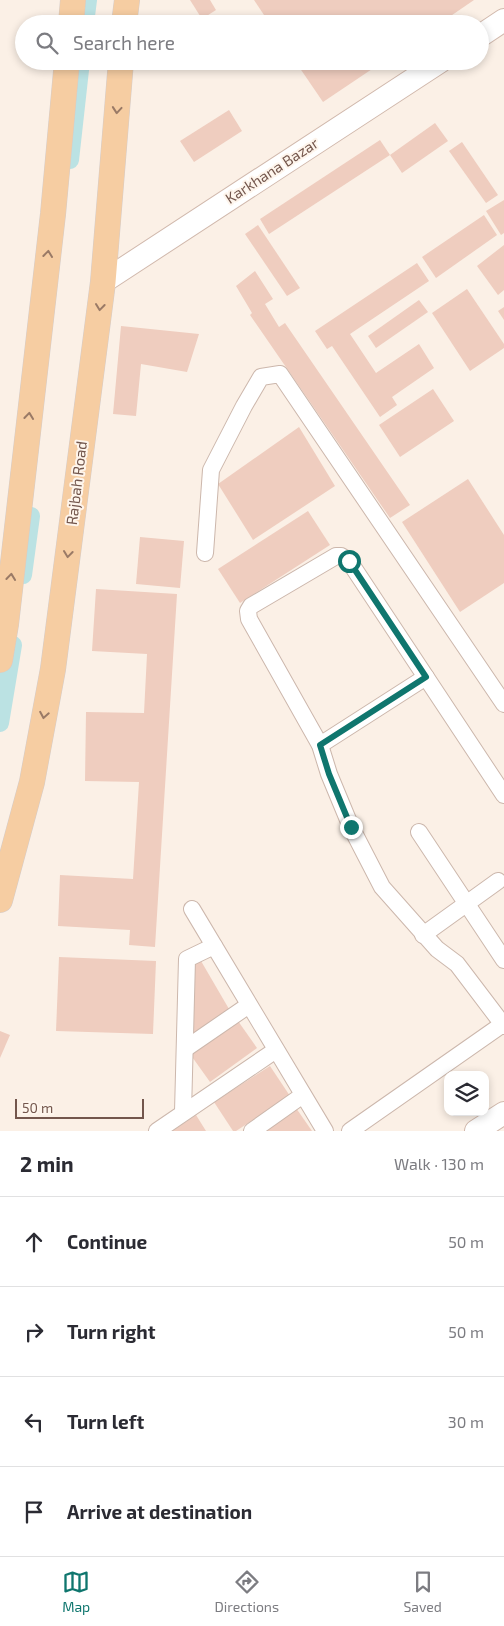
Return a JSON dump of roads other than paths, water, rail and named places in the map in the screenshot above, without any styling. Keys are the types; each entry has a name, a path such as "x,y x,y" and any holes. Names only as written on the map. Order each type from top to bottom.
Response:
{"main road":[{"path":"72,15 73,0"},
{"path":"125,15 127,0"},
{"path":"0,660 6,624 53,214 66,70"},
{"name":"Rajbah Road","path":"0,900 32,782 53,668 103,282 120,70"}],"street":[{"path":"489,30 504,20"},
{"name":"Karkhana Bazar","path":"103,282 427,70"},
{"path":"205,553 211,470 261,377 280,374 504,704"},
{"path":"350,1131 503,1025 457,964 436,949 382,887 351,827 329,774 320,745 249,619 248,611 251,606 336,556 341,556 349,561 504,795"},
{"path":"320,745 426,677"},
{"path":"419,832 504,960"},
{"path":"423,935 498,881"},
{"path":"192,909 325,1131"},
{"path":"183,1112 187,959 214,946"},
{"path":"185,1049 249,1005"},
{"path":"157,1131 276,1050"},
{"path":"252,1131 303,1095"},
{"path":"476,1131 504,1113"}],"waterway":[{"path":"86,15 88,0"},
{"path":"70,160 80,70"},
{"path":"23,575 31,516"},
{"path":"0,723 13,645"}]}
